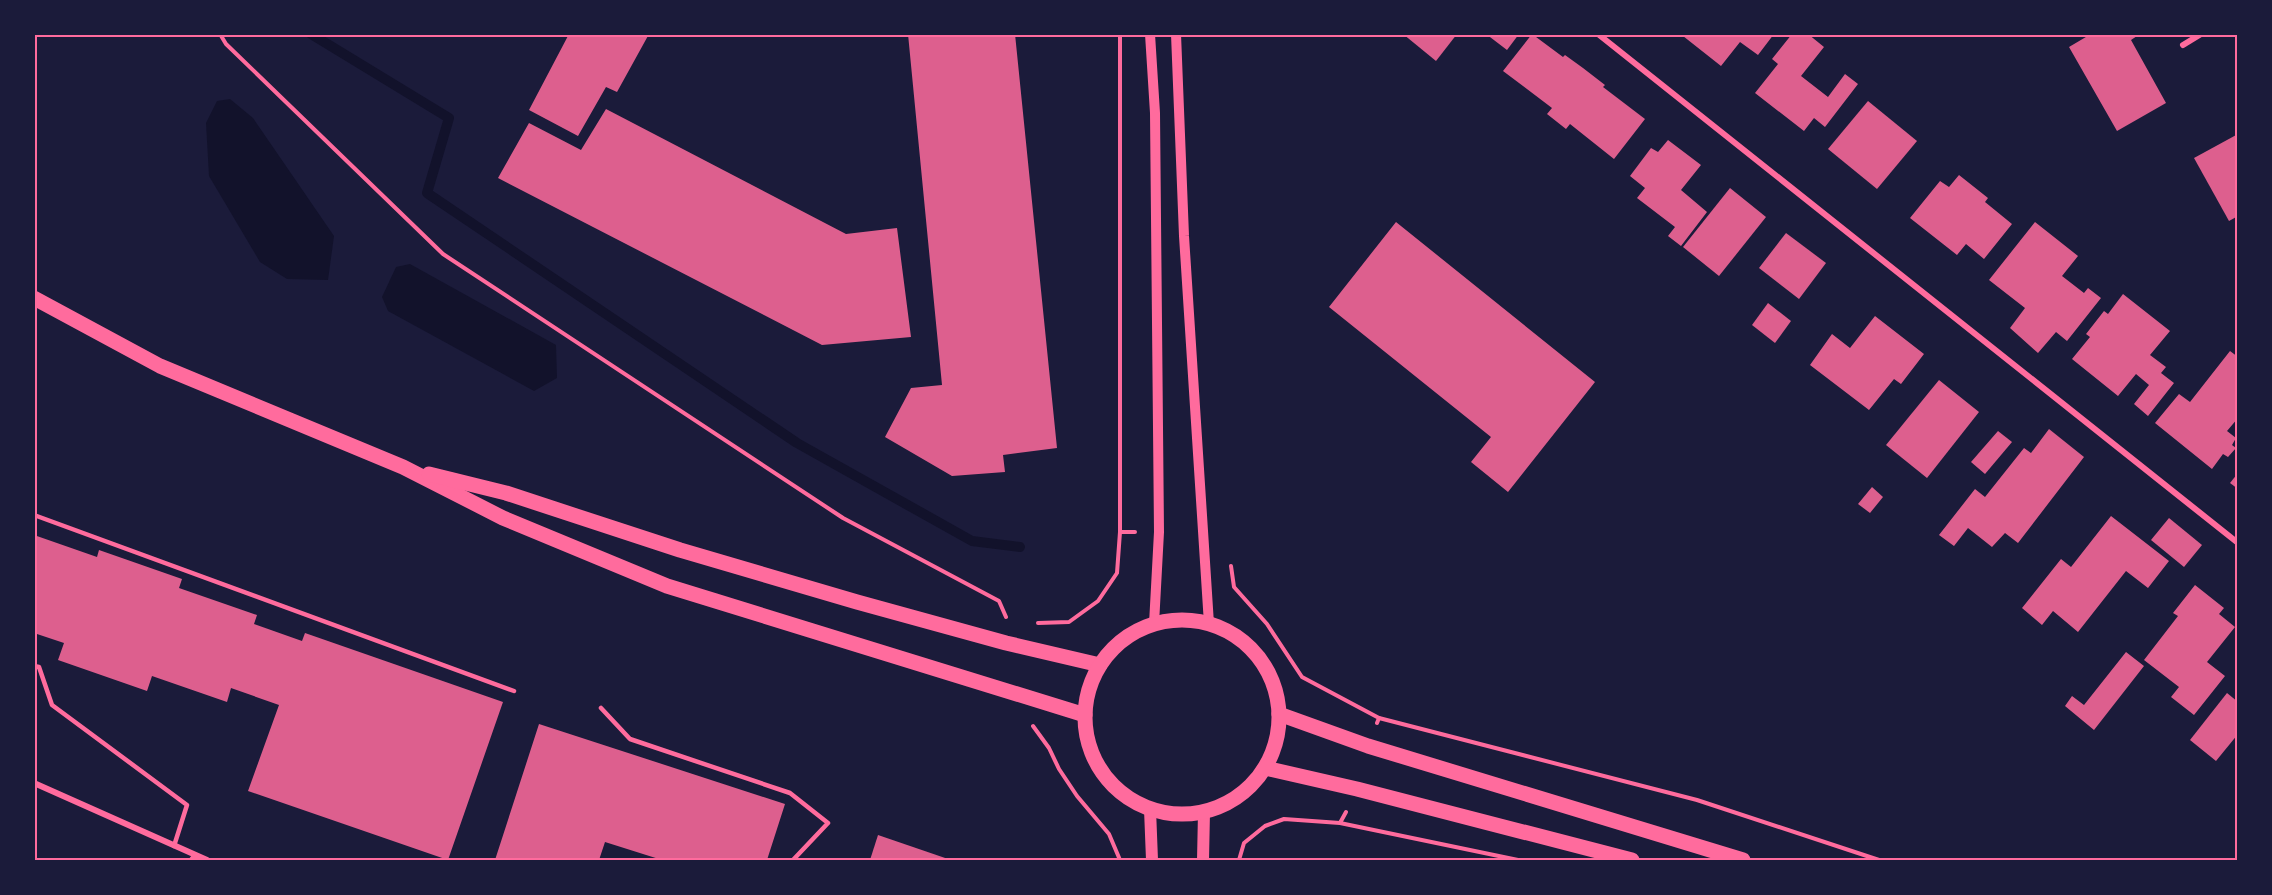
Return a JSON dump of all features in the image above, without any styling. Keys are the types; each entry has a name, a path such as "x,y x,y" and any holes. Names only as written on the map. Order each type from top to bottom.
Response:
{"main road":[{"path":"34,298 160,366 403,467 503,518 668,586 1085,716"},
{"path":"403,467 506,493 691,554 1006,643 1100,665"},
{"path":"1182,620 1209,624 1237,637 1259,658 1273,684 1279,714 1276,742 1265,768 1248,788 1227,803 1204,812 1176,814 1150,809 1123,795 1102,773 1089,746 1085,716 1089,689 1100,665 1114,647 1132,633 1154,624 1182,620"},
{"path":"1279,714 1368,746 1743,861"},
{"path":"1265,768 1357,789 1632,861"},
{"path":"1150,809 1152,861"},
{"path":"1203,861 1204,812"}],"street":[{"path":"1150,34 1155,113 1159,532 1154,624"},
{"path":"1176,34 1184,236 1209,624"},
{"path":"1598,34 2238,543"},
{"path":"2183,45 2201,34"},
{"path":"34,783 174,846 193,858 207,861"}],"lane":[{"path":"34,515 514,691"},
{"path":"34,666 39,667 52,705 187,805 174,846"},
{"path":"601,708 630,739 790,793 800,800 828,823 793,861"}],"path":[{"path":"220,34 226,44 443,254 843,518 999,601 1009,624 1006,643"},
{"path":"1033,623 1068,622 1098,601 1117,573 1120,532 1120,34"},
{"path":"1120,532 1159,532"},
{"path":"1230,555 1234,586 1267,624 1302,676 1379,718 1697,800 1879,861"},
{"path":"1368,746 1379,718"},
{"path":"1023,722 1034,726 1077,796 1109,834 1120,861"},
{"path":"1340,823 1357,789"},
{"path":"1239,861 1244,843 1265,826 1284,819 1340,823 1518,861"}],"shaded area":[{"path":"230,99 253,118 334,236 328,280 287,279 260,262 209,176 206,123 217,101"},
{"path":"410,264 556,345 557,378 534,391 388,311 382,297 396,267"}],"building":[{"path":"569,34 649,34 617,92 606,87 578,136 529,110"},
{"path":"908,34 1015,34 1057,448 1003,455 1005,472 952,476 885,437 911,388 942,385"},
{"path":"1403,34 1457,34 1436,61"},
{"path":"1486,34 1519,34 1507,50"},
{"path":"1532,34 1563,57 1565,55 1583,68 1605,85 1603,87 1645,119 1614,159 1570,124 1566,129 1547,114 1552,108 1503,71"},
{"path":"1684,34 1774,34 1758,55 1740,42 1721,66 1683,36"},
{"path":"1792,34 1808,34 1824,47 1801,76 1828,97 1845,74 1858,84 1825,127 1814,118 1804,131 1755,93 1778,64 1772,59"},
{"path":"2091,34 2140,34 2131,40 2166,103 2117,131 2069,47"},
{"path":"1868,101 1917,141 1877,189 1828,149"},
{"path":"606,109 846,234 897,228 911,337 822,345 498,178 529,123 581,150"},
{"path":"2238,134 2238,216 2229,221 2194,158"},
{"path":"1668,140 1701,165 1681,190 1707,212 1681,246 1668,236 1675,227 1637,198 1645,188 1630,176 1651,148 1658,152"},
{"path":"1959,175 1988,198 1985,202 2012,224 1984,259 1966,244 1957,255 1910,218 1940,181 1949,187"},
{"path":"1730,188 1766,217 1719,276 1683,247"},
{"path":"1396,222 1595,382 1508,492 1471,462 1491,437 1329,307"},
{"path":"2035,222 2078,256 2062,276 2084,293 2088,288 2101,298 2067,341 2056,332 2038,353 2010,328 2025,308 1989,280"},
{"path":"1786,233 1826,263 1799,299 1759,268"},
{"path":"2123,294 2170,331 2150,355 2166,367 2161,373 2174,383 2148,416 2134,404 2149,385 2136,374 2118,396 2072,359 2090,337 2086,334 2104,311 2108,314"},
{"path":"1768,303 1791,321 1775,343 1752,325"},
{"path":"1875,316 1924,354 1901,384 1894,379 1869,410 1810,365 1832,334 1850,348"},
{"path":"2230,351 2238,357 2238,418 2227,431 2236,438 2232,445 2236,448 2228,457 2223,454 2212,469 2155,423 2179,394 2190,402"},
{"path":"1939,380 1979,412 1927,478 1886,445"},
{"path":"2049,429 2084,457 2018,543 2005,533 1992,547 1968,528 1954,546 1939,535 1975,489 1985,497 2024,448 2031,453"},
{"path":"1998,431 2012,442 1985,474 1971,462"},
{"path":"2238,473 2238,489 2230,483"},
{"path":"1872,487 1883,497 1870,513 1858,504"},
{"path":"2111,516 2169,561 2148,588 2126,571 2078,632 2053,611 2042,625 2022,608 2061,559 2071,567"},
{"path":"2169,518 2202,545 2184,567 2151,540"},
{"path":"34,535 97,557 99,550 182,579 179,588 257,615 254,624 302,641 305,633 503,702 448,860 248,791 279,705 231,688 227,702 152,676 147,691 58,660 64,643 34,633"},
{"path":"2195,585 2224,608 2219,614 2235,627 2207,662 2225,676 2194,715 2171,697 2179,687 2144,660 2178,616 2173,613"},
{"path":"2126,652 2144,666 2094,730 2065,706 2072,696 2084,705"},
{"path":"2227,693 2238,702 2238,734 2216,761 2190,740"},
{"path":"539,724 785,804 767,860 662,860 605,842 599,860 495,860"},
{"path":"878,835 951,860 870,860"}],"waterway":[{"path":"311,34 449,118 427,193 797,443 972,541 1020,547"}]}
